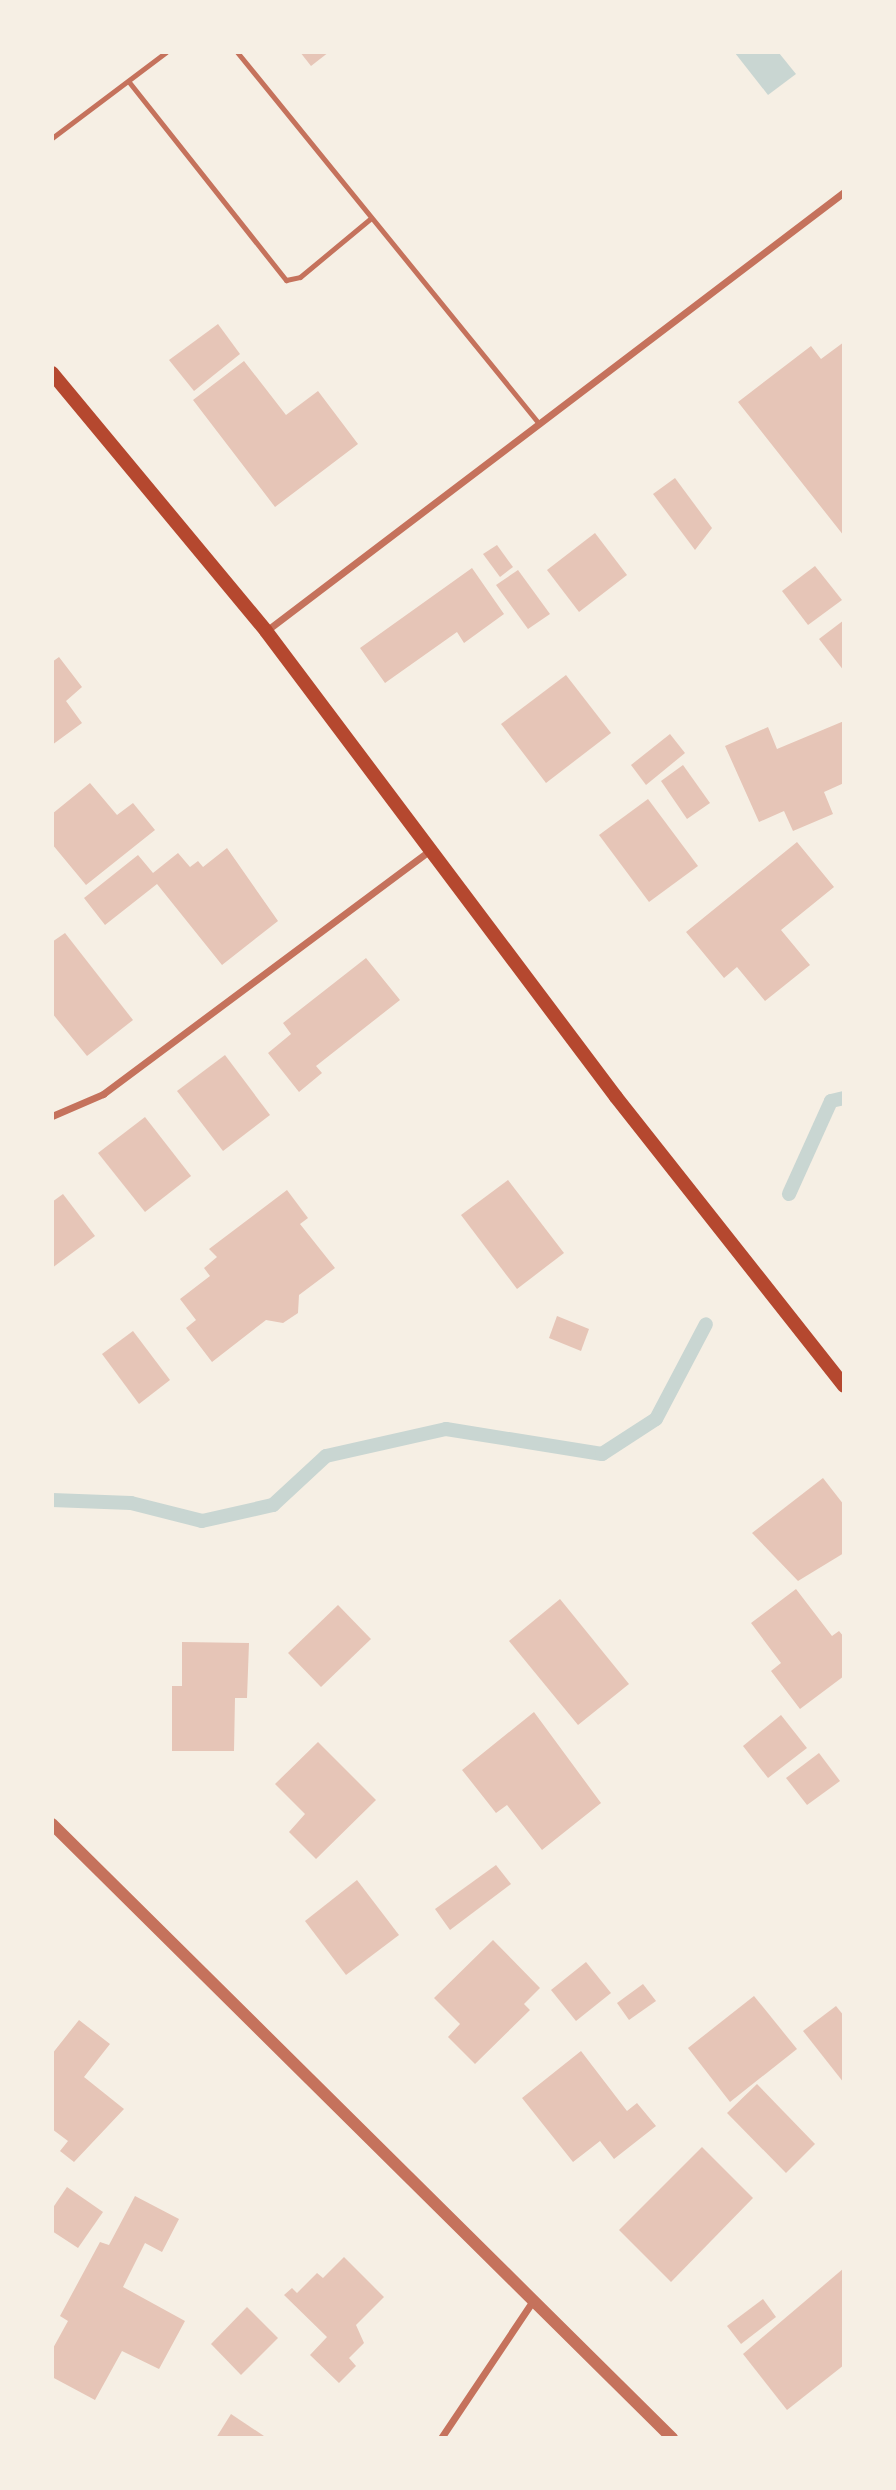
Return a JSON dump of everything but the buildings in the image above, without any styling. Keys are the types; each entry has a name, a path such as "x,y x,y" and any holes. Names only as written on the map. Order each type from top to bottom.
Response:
{"main road":[{"path":"52,373 266,631 429,851 844,1386"}],"street":[{"path":"266,631 844,191"},
{"path":"52,1116 103,1094 429,851"},
{"path":"52,1824 534,2298 672,2438"},
{"path":"441,2438 534,2298"}],"lane":[{"path":"52,138 166,52"},
{"path":"237,52 539,424"},
{"path":"129,82 286,280 300,277 371,218"}],"shaded area":[{"path":"735,53 779,53 796,74 768,95"}],"waterway":[{"path":"789,1194 831,1101 844,1098"},
{"path":"52,1500 131,1503 202,1521 273,1505 326,1456 446,1429 602,1454 656,1419 706,1324"}]}
